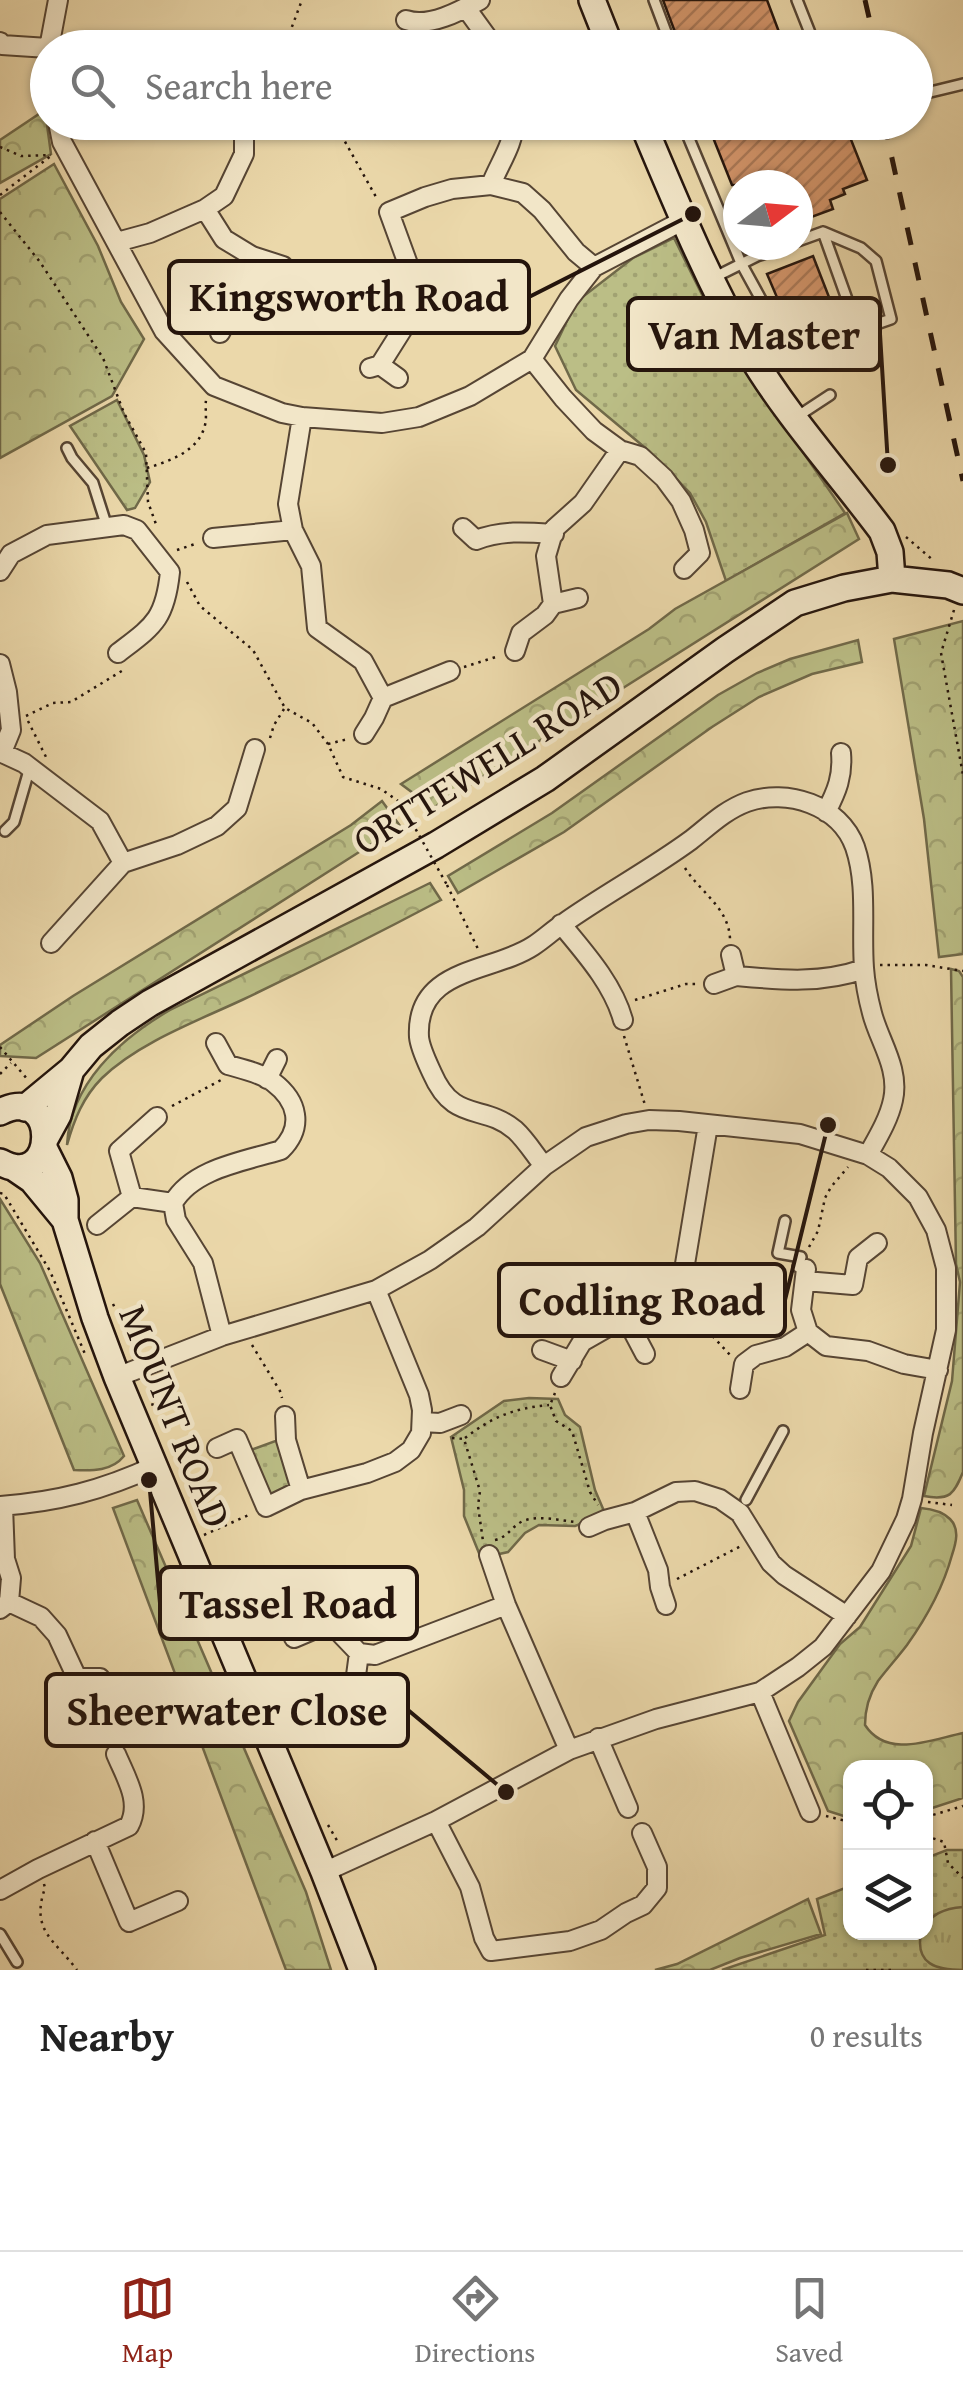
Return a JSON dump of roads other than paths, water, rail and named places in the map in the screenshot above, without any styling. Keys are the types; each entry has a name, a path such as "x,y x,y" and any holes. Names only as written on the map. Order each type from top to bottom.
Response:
{"street":[{"path":"52,30 58,0"},
{"path":"592,0 604,30"},
{"path":"406,20 419,24 473,4 486,30"},
{"path":"0,42 30,47"},
{"path":"58,140 164,331 214,386 302,417 382,423 418,418 470,396 532,359 594,267 684,220"},
{"path":"117,242 150,233 206,209 224,196 244,154 244,140"},
{"path":"491,185 512,140"},
{"path":"650,140 711,279 750,354 882,531 890,552 892,579"},
{"path":"389,212 452,189 491,185 523,192 594,267"},
{"path":"376,197 389,212 420,297 375,366 398,378"},
{"path":"206,209 224,239 252,256 283,266"},
{"path":"220,333 252,256"},
{"path":"420,297 462,309"},
{"path":"234,307 266,317"},
{"path":"532,359 594,431 620,450 640,456 681,501 700,553 684,569"},
{"path":"302,417 288,504 293,530 311,566 318,628 363,660 383,698"},
{"path":"553,604 546,556 554,529 583,503 620,450"},
{"path":"0,570 11,554 47,536 124,524 137,530 170,572 168,592 156,624 117,658"},
{"path":"464,528 476,540 513,532 554,534"},
{"path":"213,538 293,530"},
{"name":"ORTTEWELL ROAD","path":"46,1142 72,1070 91,1046 120,1023 436,845 544,779 796,603 892,579 948,585 958,600"},
{"path":"515,650 522,633 553,604 578,598"},
{"path":"0,664 11,730 1,752 30,767 100,821 123,862"},
{"path":"364,734 383,698 450,671"},
{"path":"48,945 123,862 217,826 237,808 238,769 254,750"},
{"path":"826,812 838,790 841,753"},
{"path":"544,1166 516,1131 452,1103 438,1088 419,1039 421,1016 430,996 445,981 464,971 532,947 745,802 790,797 809,802 839,823 854,843 862,873 864,969 872,1012 892,1068 894,1097 868,1155"},
{"path":"561,924 592,962 621,1013"},
{"path":"731,956 736,976"},
{"path":"714,984 736,976 838,978 864,969"},
{"path":"216,1043 228,1065 267,1079 290,1101 296,1127 290,1142 281,1150 211,1172 189,1184 173,1203 176,1220 203,1263 222,1336"},
{"path":"267,1079 278,1059"},
{"name":"ORTTEWELL ROAD","path":"15,1101 72,1070"},
{"name":"MOUNT ROAD","path":"15,1101 41,1119 59,1178 65,1220 117,1377 362,1970"},
{"path":"132,1196 119,1151 158,1116"},
{"path":"117,1377 222,1336 376,1290 430,1260 477,1227 544,1166 586,1136 626,1124 679,1121 800,1134 868,1155 889,1168 918,1196 936,1230 946,1268 946,1330 912,1499 881,1571 823,1647 760,1692 598,1738 436,1821 324,1872"},
{"path":"542,1350 566,1369 582,1342 626,1318 676,1283 684,1270 708,1125"},
{"path":"5,1165 32,1163 46,1142"},
{"name":"MOUNT ROAD","path":"5,1165 32,1180 65,1220"},
{"path":"97,1225 132,1196 173,1203"},
{"path":"876,1244 858,1258 853,1285 806,1275 802,1310 808,1332 826,1346 868,1351 904,1364 938,1370"},
{"path":"217,1448 237,1439 266,1507 301,1490 395,1462 411,1450 421,1428 419,1395 376,1290"},
{"path":"626,1318 645,1354"},
{"path":"740,1389 744,1364 756,1354 785,1347 808,1332"},
{"path":"421,1428 462,1415"},
{"path":"285,1416 286,1440 301,1490"},
{"path":"77,1678 57,1635 41,1616 5,1605 11,1578 1,1506 52,1502 100,1490 155,1466"},
{"path":"590,1523 635,1512 676,1492 696,1491 743,1507 771,1563 847,1616"},
{"path":"635,1512 658,1570 663,1596"},
{"path":"490,1555 506,1605 569,1750"},
{"path":"344,1586 354,1647 355,1683 380,1713"},
{"path":"294,1638 320,1628 337,1630 354,1647 375,1655 506,1605"},
{"path":"77,1678 100,1678"},
{"path":"64,1696 77,1678"},
{"path":"326,1704 355,1683"},
{"path":"760,1692 810,1812"},
{"path":"598,1738 628,1808"},
{"path":"0,1890 128,1826 135,1815 135,1800 116,1754"},
{"path":"436,1821 470,1887 488,1960 570,1942 601,1930 643,1905 657,1888 657,1867 642,1833"},
{"path":"95,1841 130,1922 178,1902"}],"lane":[{"path":"654,0 665,30"},
{"path":"797,0 809,30"},
{"path":"933,92 963,84"},
{"path":"690,140 742,263 791,354 891,319 876,261 861,248 823,232 813,236"},
{"path":"823,232 858,330"},
{"path":"711,279 750,260"},
{"path":"795,418 830,395"},
{"path":"67,448 93,484 107,527"},
{"path":"4,831 14,822 30,767"},
{"path":"785,1221 778,1252 801,1256 798,1268 806,1275"},
{"path":"743,1507 783,1430"},
{"path":"0,1934 17,1962"}],"railway":[{"path":"865,0 872,30"},
{"path":"888,140 963,481"}],"place":[{"name":"Kingsworth Road","path":"693,214"},
{"name":"Van Master","path":"888,465"},
{"name":"Codling Road","path":"828,1125"},
{"name":"Tassel Road","path":"149,1480"},
{"name":"Sheerwater Close","path":"506,1792"}]}
